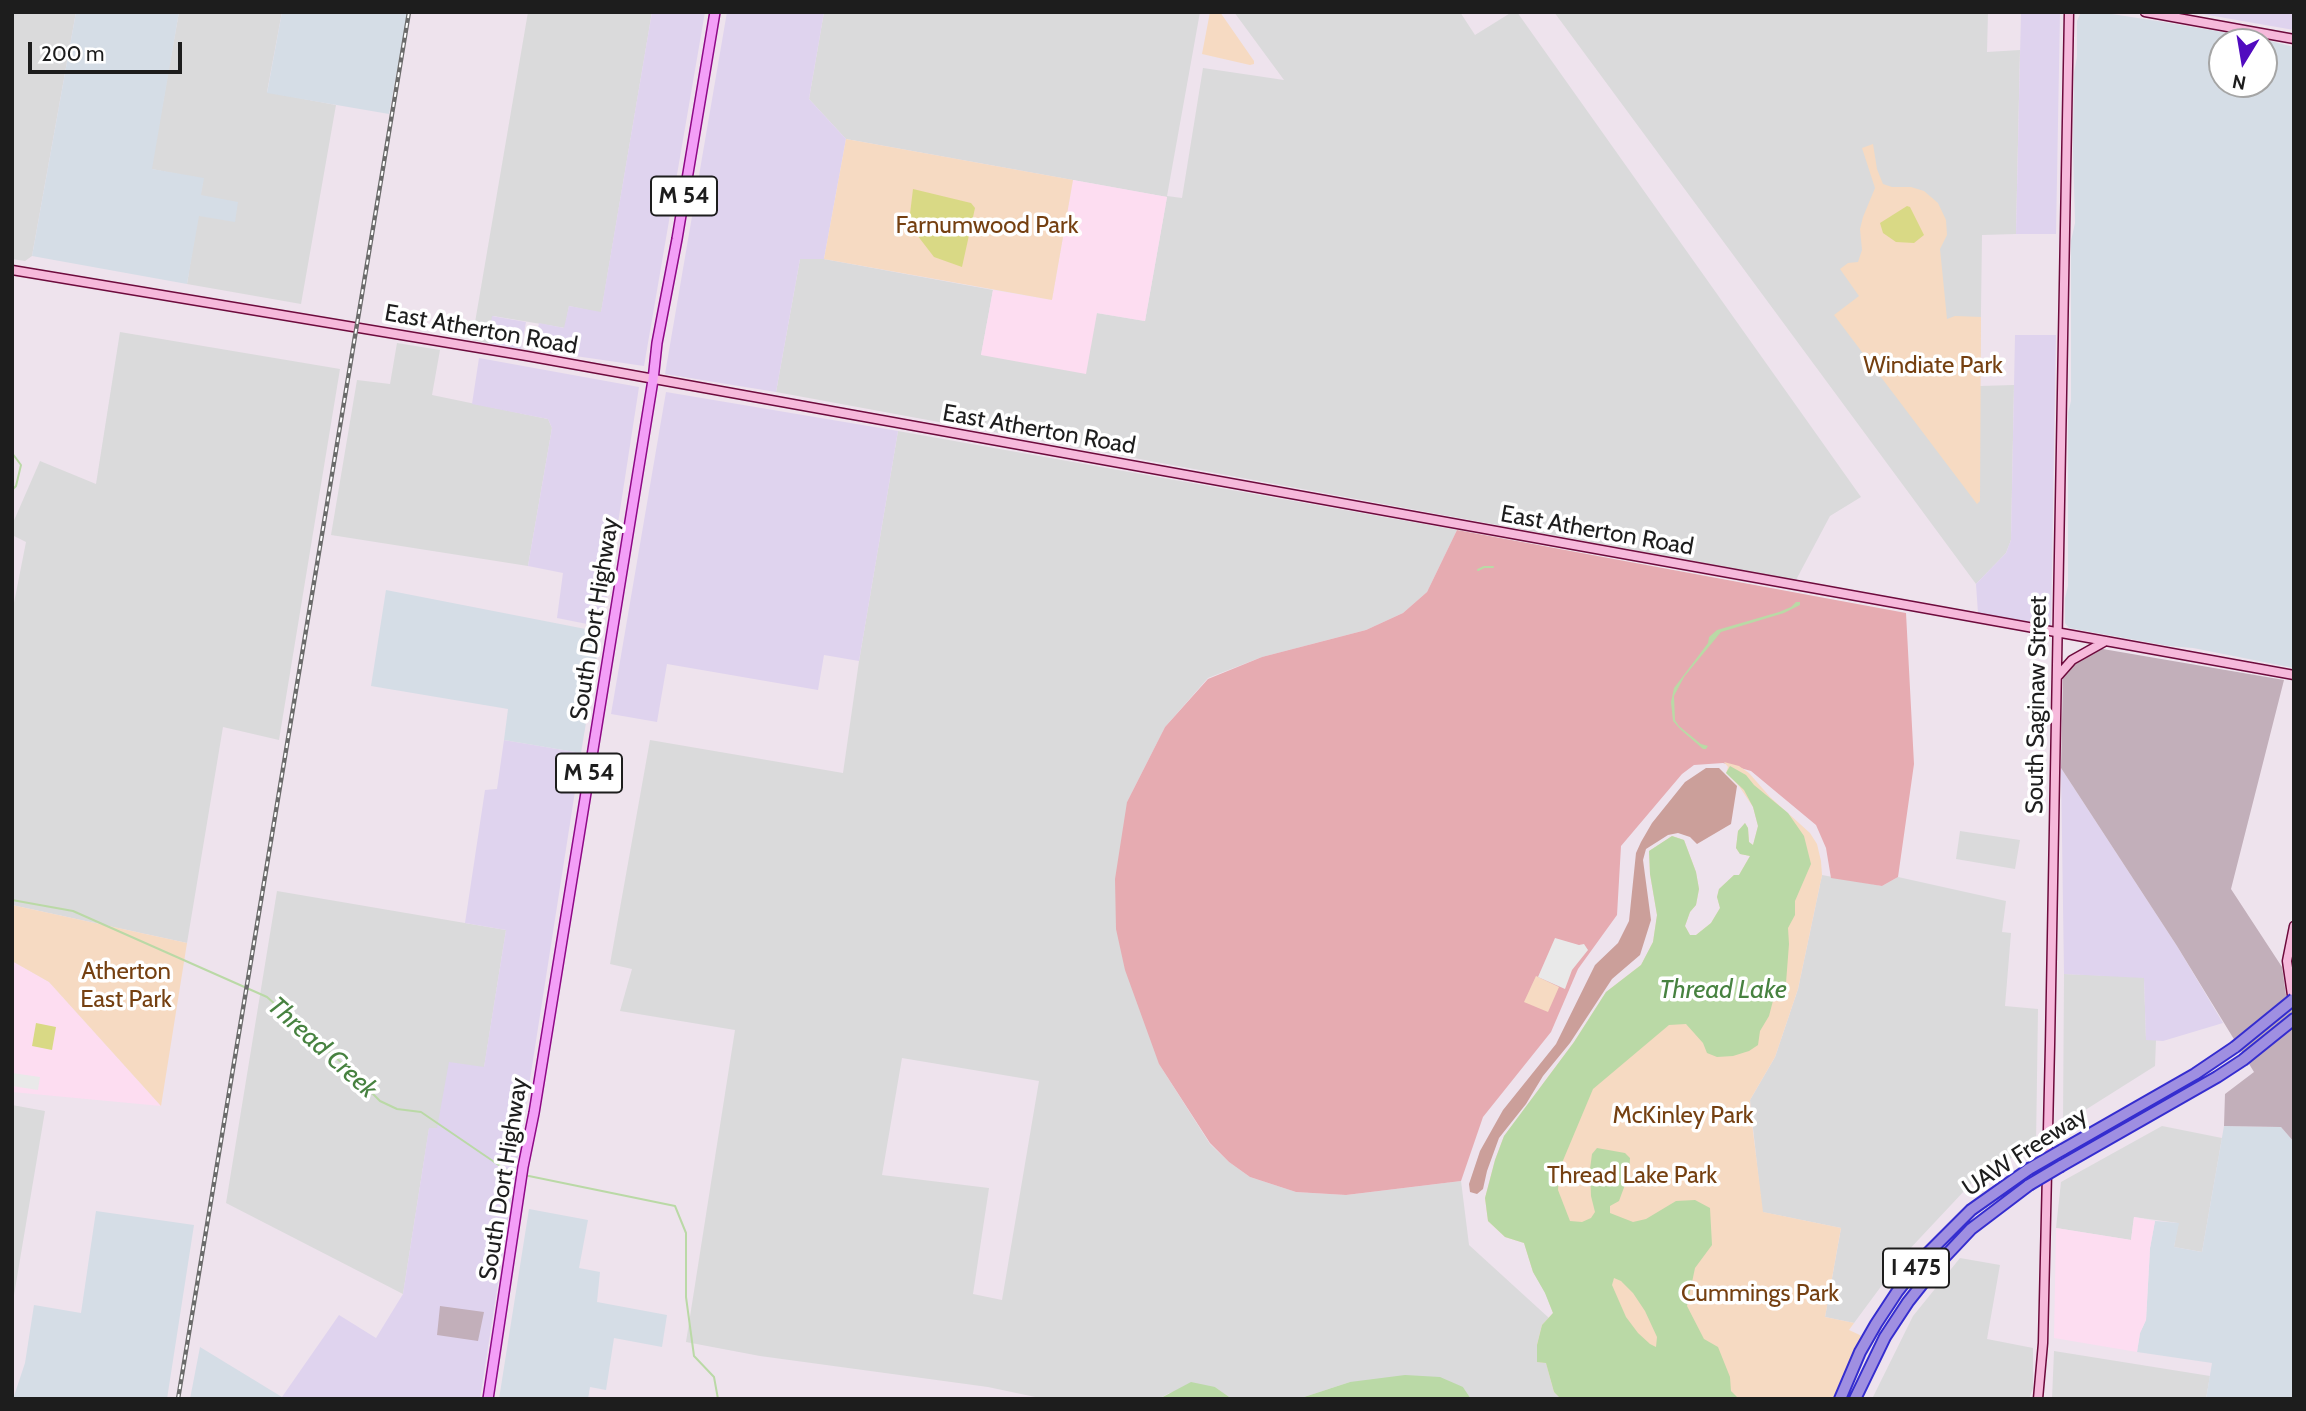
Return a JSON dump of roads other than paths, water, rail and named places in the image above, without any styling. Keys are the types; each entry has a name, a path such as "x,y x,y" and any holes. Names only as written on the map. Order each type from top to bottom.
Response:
{"highway":[{"name":"UAW Freeway","path":"1840,1399 1860,1352 1876,1324 1926,1255 1971,1210 2029,1168 2195,1074 2294,1002"},
{"name":"UAW Freeway","path":"1855,1399 1885,1337 1933,1270 1971,1229 2029,1185 2243,1060 2294,1019"}],"main road":[{"name":"South Dort Highway","path":"488,1399 523,1167 535,1110 653,380 658,335 715,12"}],"street":[{"name":"South Saginaw Street","path":"2038,1399 2043,1343 2069,12"},
{"path":"2145,12 2294,39"},
{"name":"East Atherton Road","path":"12,270 653,380 2294,675"},
{"path":"2057,677 2072,660 2104,641"},
{"path":"2294,926 2287,961 2294,1002"}],"water":[{"path":"1800,602 1800,605 1784,613 1721,632 1684,677 1674,696 1675,720 1701,744 1708,746 1703,749 1673,721 1671,702 1674,688 1708,643 1709,637 1717,630 1779,612"},
{"name":"Thread Lake","path":"1730,766 1746,775 1788,813 1804,836 1811,864 1795,901 1795,915 1788,928 1786,983 1775,993 1769,1016 1760,1031 1758,1045 1749,1051 1717,1057 1707,1053 1703,1043 1686,1024 1669,1025 1593,1089 1559,1170 1558,1190 1570,1221 1582,1222 1591,1218 1595,1212 1591,1196 1590,1169 1592,1154 1597,1148 1625,1153 1630,1158 1629,1174 1619,1201 1610,1206 1610,1213 1633,1222 1646,1219 1676,1201 1695,1200 1710,1208 1712,1245 1695,1268 1687,1306 1704,1339 1718,1347 1730,1377 1731,1391 1739,1399 1561,1399 1554,1392 1546,1363 1537,1362 1537,1345 1542,1325 1553,1313 1545,1293 1533,1272 1524,1243 1505,1237 1488,1221 1485,1198 1495,1160 1504,1136 1574,1042 1606,992 1641,965 1653,942 1657,915 1649,851 1672,836 1684,840 1696,872 1699,889 1696,905 1685,926 1690,935 1696,935 1711,923 1720,908 1717,897 1719,889 1734,875 1739,875 1750,856 1740,854 1736,848 1738,831 1745,823 1749,842 1753,845 1758,826 1753,807 1744,790 1726,773","holes":["1614,1278 1621,1281 1645,1311 1657,1337 1656,1347 1638,1333 1626,1317 1612,1285"]},
{"path":"1405,1375 1440,1377 1463,1387 1471,1399 1298,1399 1350,1382"},
{"path":"1191,1382 1215,1387 1232,1399 1159,1399"}],"waterway":[{"name":"Thread Creek","path":"12,453 21,465 16,486 12,490"},
{"path":"1478,570 1493,567"},
{"name":"Thread Creek","path":"12,900 73,911 267,997 343,1064 380,1101 397,1109 421,1112 509,1172 519,1174"},
{"name":"Thread Creek","path":"524,1175 675,1206 686,1233 686,1297 694,1356 714,1377 718,1399"}],"railway":[{"path":"178,1399 409,12"}],"park label":[{"name":"Farnumwood Park","path":"987,226"},
{"name":"Windiate Park","path":"1933,366"},
{"name":"Atherton East Park","path":"126,986"},
{"name":"McKinley Park","path":"1683,1116"},
{"name":"Thread Lake Park","path":"1632,1176"},
{"name":"Cummings Park","path":"1760,1294"}]}
